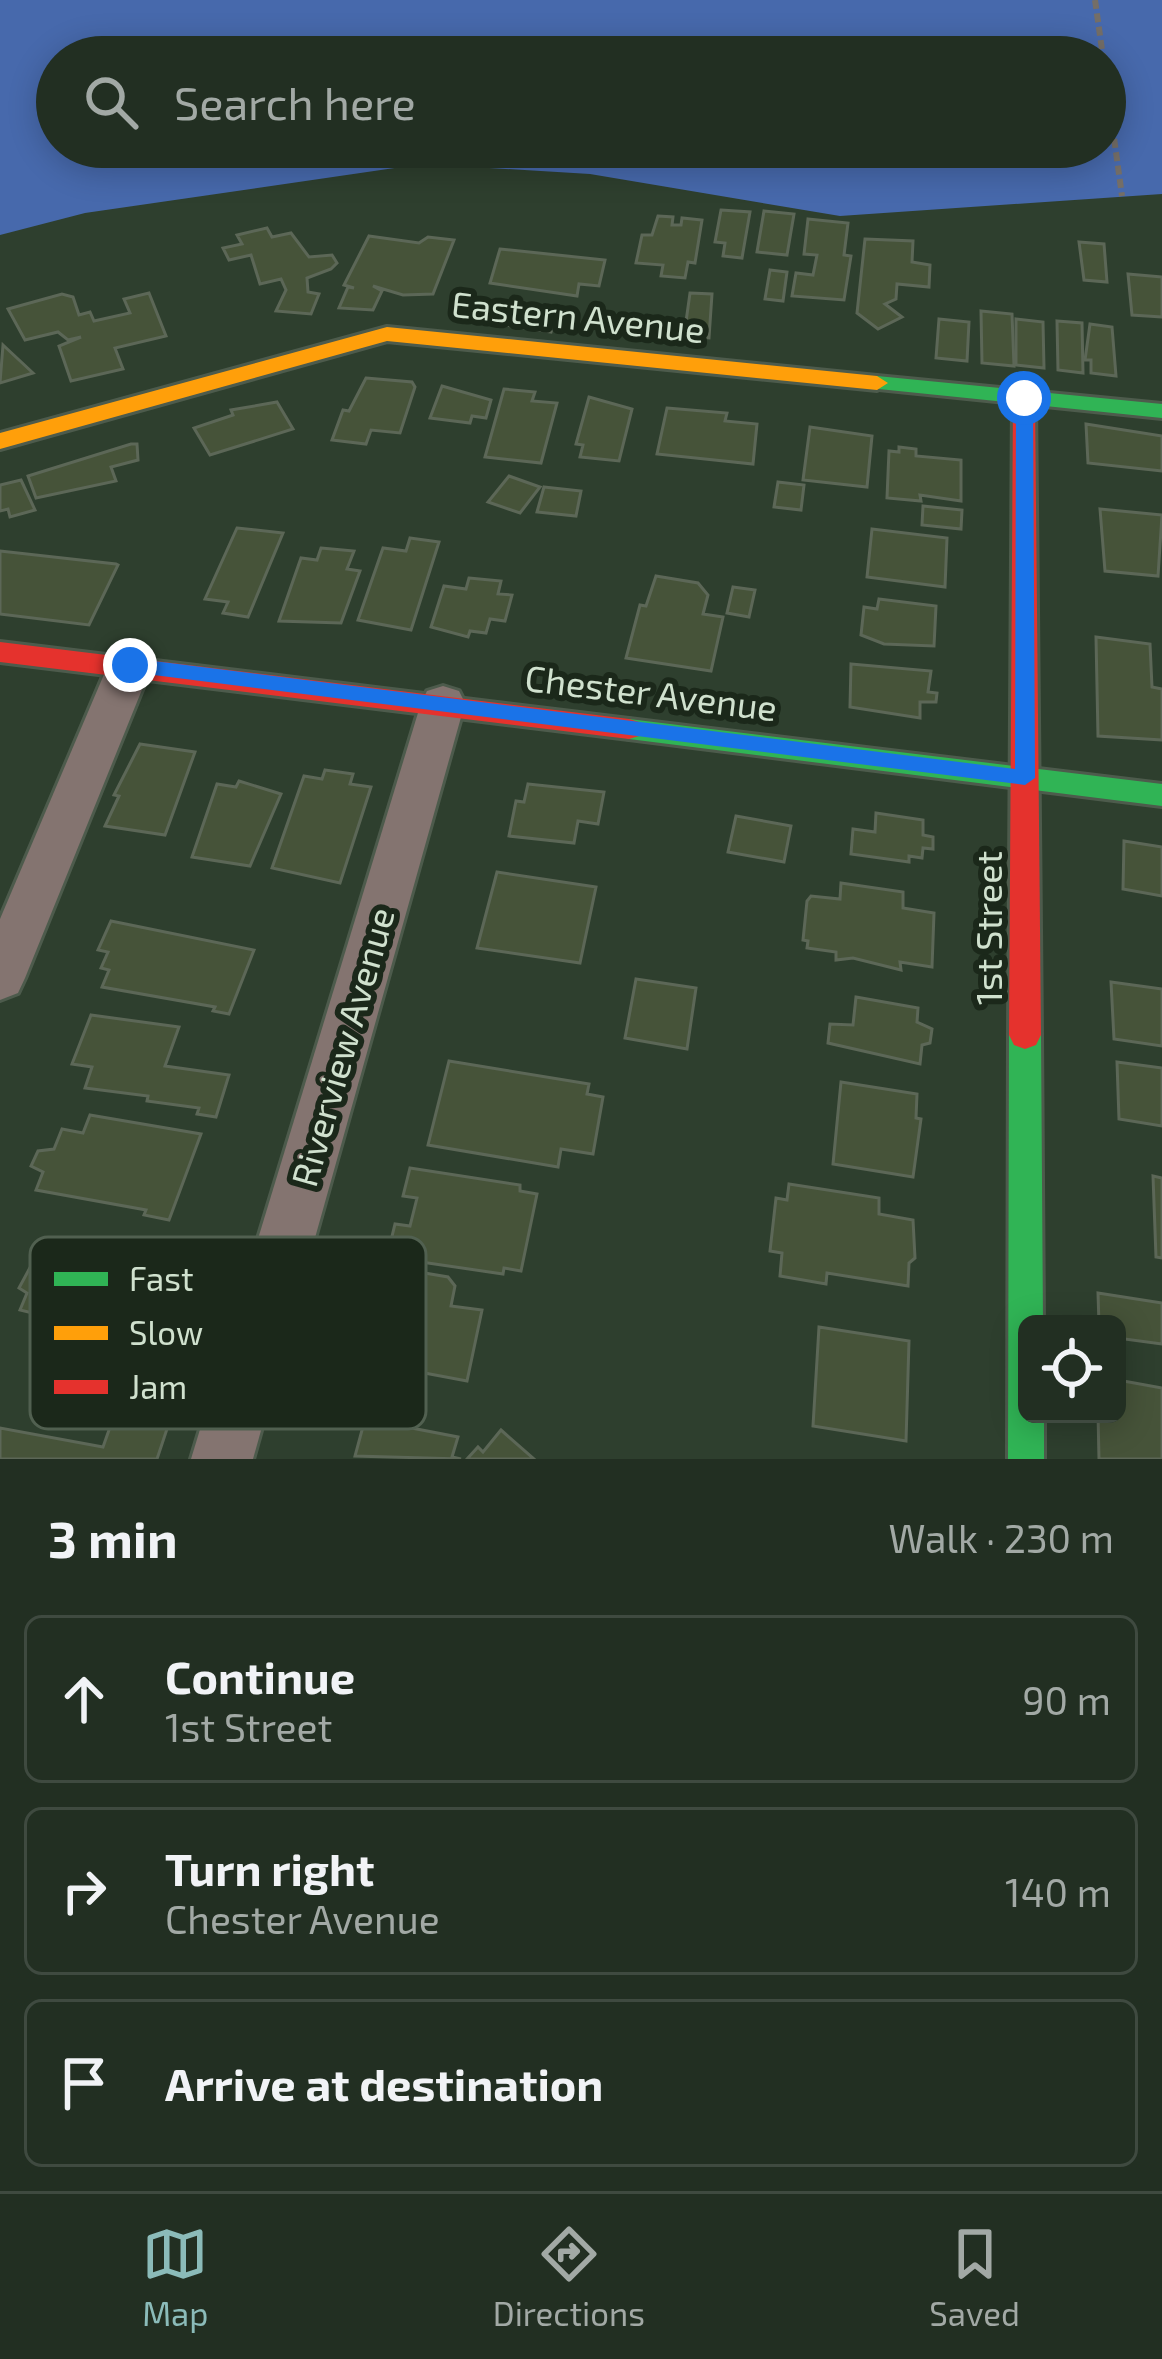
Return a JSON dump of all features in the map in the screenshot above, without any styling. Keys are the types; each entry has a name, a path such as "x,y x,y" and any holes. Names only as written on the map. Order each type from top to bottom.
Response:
{"street":[{"name":"Eastern Avenue","path":"0,441 387,334 1162,411"},
{"name":"1st Street","path":"1024,398 1027,1459"},
{"name":"Chester Avenue","path":"0,652 1162,795"},
{"path":"0,978 130,665"},
{"name":"Riverview Avenue","path":"288,1237 443,703"},
{"name":"Riverview Avenue","path":"223,1459 232,1429"}],"path":[{"path":"1095,0 1100,36"},
{"path":"1118,168 1122,196"}],"water":[{"path":"0,0 1162,0 1162,194 840,216 590,174 489,168 1126,168 1126,36 36,36 36,168 394,168 85,213 0,235"}],"building":[{"path":"721,210 750,212 742,258 723,256 725,243 715,242"},
{"path":"764,211 794,214 787,255 757,252"},
{"path":"658,216 673,217 672,225 681,225 682,218 702,220 695,263 688,262 685,278 661,276 663,265 636,263 642,235 652,235"},
{"path":"808,219 848,223 844,255 851,256 844,300 792,296 796,273 813,275 817,255 804,254"},
{"path":"267,228 272,237 291,233 309,257 332,255 337,263 307,278 308,292 319,294 311,314 276,311 286,290 281,279 260,284 251,255 229,260 223,248 242,244 237,235"},
{"path":"369,236 419,243 428,237 454,240 433,294 403,295 373,286 382,291 373,310 339,308 348,287 354,288 344,285"},
{"path":"865,239 913,241 912,262 930,265 929,287 897,284 896,299 885,304 902,317 878,329 857,313"},
{"path":"1079,242 1104,244 1107,282 1084,280"},
{"path":"500,249 605,260 599,286 579,284 577,296 490,283"},
{"path":"770,270 787,272 783,301 765,299"},
{"path":"1128,274 1162,277 1162,317 1132,315"},
{"path":"149,293 166,336 115,348 123,369 71,381 59,346 81,337 68,340 58,332 25,340 8,309 62,294 73,297 79,315 90,312 94,321 130,313 124,299"},
{"path":"690,293 712,294 709,338 684,336"},
{"path":"548,308 557,312 551,332 505,325 510,311"},
{"path":"981,311 1012,314 1014,366 982,363"},
{"path":"939,319 969,322 967,361 936,358"},
{"path":"1016,319 1043,322 1044,368 1016,365"},
{"path":"1057,321 1082,323 1083,373 1058,370"},
{"path":"1090,324 1112,327 1116,376 1091,373 1091,360 1085,360"},
{"path":"3,345 33,373 0,383"},
{"path":"366,378 412,382 415,387 400,433 371,430 366,444 332,440 343,410 349,411"},
{"path":"442,386 491,400 486,418 472,416 470,423 430,418"},
{"path":"504,389 535,392 532,401 557,403 541,463 485,457"},
{"path":"589,397 632,409 619,461 580,457 583,445 576,444"},
{"path":"277,402 293,429 210,455 194,428 233,415 231,410"},
{"path":"667,408 727,413 725,421 757,424 753,464 657,454"},
{"path":"1086,424 1162,436 1162,471 1088,463"},
{"path":"810,427 872,436 867,487 803,480"},
{"path":"137,444 138,460 111,467 116,481 36,498 28,476"},
{"path":"899,447 916,449 916,456 961,460 961,501 920,495 921,501 887,498 889,451 899,452"},
{"path":"509,476 540,487 520,513 488,502"},
{"path":"21,480 35,510 10,517 8,509 0,511 0,485"},
{"path":"778,482 804,485 801,510 774,507"},
{"path":"544,487 581,491 576,516 537,512"},
{"path":"923,506 962,510 961,529 922,525"},
{"path":"1100,509 1162,515 1158,576 1105,571"},
{"path":"237,528 283,533 248,617 223,613 228,602 205,599"},
{"path":"872,529 947,538 945,587 867,577"},
{"path":"410,538 439,542 411,630 358,620 383,548 406,551"},
{"path":"321,548 354,551 347,569 360,571 341,623 279,621 301,558 317,560"},
{"path":"0,551 118,565 89,625 0,614"},
{"path":"656,576 698,583 708,595 703,614 723,617 711,671 626,658 640,605 646,606"},
{"path":"469,578 501,581 498,594 512,595 505,621 490,619 486,633 470,631 468,637 431,627 444,586 466,589"},
{"path":"733,587 755,590 749,617 727,613"},
{"path":"879,599 936,606 934,646 884,644 861,635 864,607 877,609"},
{"path":"1096,637 1150,644 1152,687 1162,689 1162,740 1098,736"},
{"path":"851,664 931,671 928,692 937,693 936,702 920,702 920,718 850,707"},
{"path":"140,744 195,752 165,835 105,826 119,796 114,795"},
{"path":"325,770 353,774 350,784 371,787 340,883 272,868 304,776 322,779"},
{"path":"239,781 281,794 250,866 192,857 217,784 236,787"},
{"path":"528,784 604,792 598,824 578,821 574,843 509,836 516,801 524,802"},
{"path":"876,813 923,820 923,835 933,837 933,849 923,848 922,858 909,856 909,862 851,854 853,829 875,832"},
{"path":"736,816 791,826 784,862 728,852"},
{"path":"1124,841 1162,847 1162,896 1123,889"},
{"path":"497,872 596,887 580,963 477,948"},
{"path":"841,883 903,892 903,908 934,913 932,967 900,962 901,970 853,958 836,960 836,952 807,948 808,941 803,940 807,901 811,896 840,899"},
{"path":"111,921 254,950 229,1014 213,1011 215,1007 102,987 109,970 101,968 108,952 98,950"},
{"path":"636,979 696,988 687,1049 625,1038"},
{"path":"1111,982 1162,989 1162,1046 1114,1039"},
{"path":"856,997 918,1008 917,1022 932,1029 930,1043 922,1045 920,1064 828,1043 830,1024 853,1025"},
{"path":"91,1015 179,1027 165,1066 229,1075 216,1117 197,1114 199,1108 147,1101 148,1096 85,1088 92,1067 72,1064"},
{"path":"449,1061 589,1084 587,1094 603,1097 593,1154 561,1149 558,1167 428,1145"},
{"path":"1117,1062 1162,1068 1162,1126 1119,1119"},
{"path":"841,1082 917,1094 916,1118 921,1119 913,1177 833,1164"},
{"path":"90,1115 201,1134 169,1220 144,1215 146,1210 36,1190 43,1172 31,1166 38,1151 54,1149 62,1129 83,1133"},
{"path":"410,1168 520,1185 520,1191 537,1194 521,1271 504,1268 503,1274 426,1263 426,1237 392,1237 395,1224 410,1226 417,1198 403,1196"},
{"path":"1153,1176 1162,1178 1162,1258 1156,1257"},
{"path":"789,1184 879,1198 879,1214 913,1220 915,1258 909,1263 908,1286 827,1273 826,1284 780,1276 782,1253 770,1251 776,1198 787,1200"},
{"path":"30,1268 30,1312 20,1310 27,1293 19,1288"},
{"path":"426,1273 448,1277 455,1286 451,1306 482,1310 467,1381 426,1373"},
{"path":"1098,1293 1162,1303 1162,1344 1126,1339 1126,1315 1099,1315"},
{"path":"819,1327 909,1341 906,1441 813,1426"},
{"path":"1126,1381 1162,1388 1162,1459 1099,1459 1098,1423 1126,1423"},
{"path":"0,1428 103,1447 109,1429 167,1429 157,1459 0,1459"},
{"path":"362,1429 417,1429 458,1437 452,1457 461,1459 355,1456"},
{"path":"501,1430 534,1459 467,1459 478,1447 483,1452"}],"traffic: fast":[{"path":"877,383 1162,411"},
{"path":"629,729 1162,795"},
{"path":"1025,1035 1026,1459"}],"traffic: slow":[{"path":"0,441 387,334 877,383"}],"traffic: jam":[{"path":"1024,398 1025,1035"},
{"path":"0,652 629,729"}],"route":[{"path":"130,665 1025,778 1024,398"}]}
